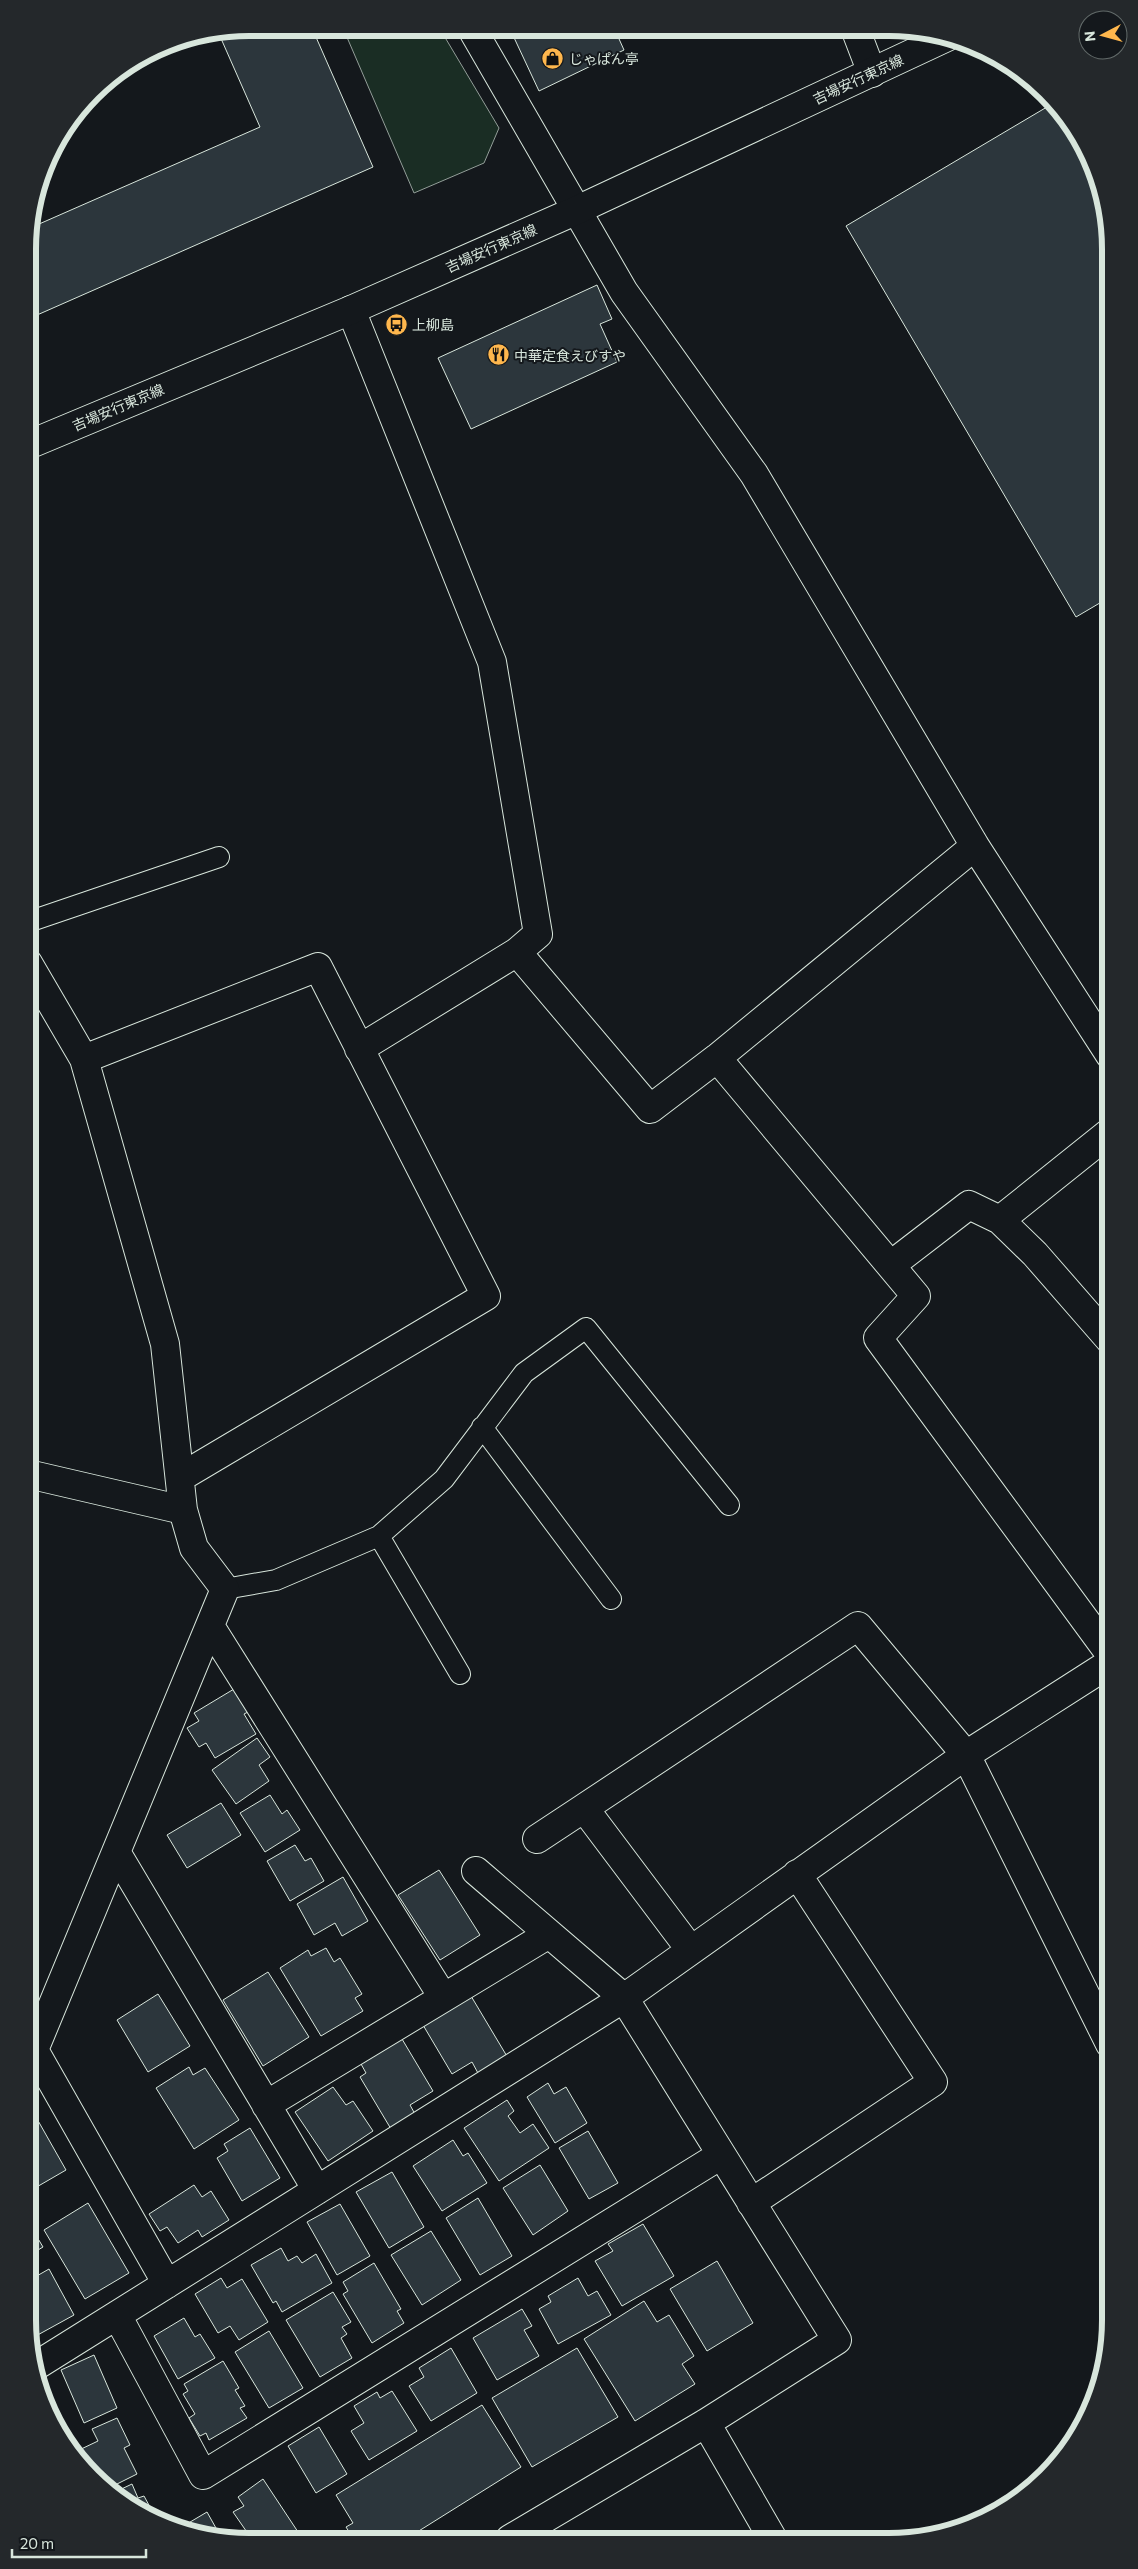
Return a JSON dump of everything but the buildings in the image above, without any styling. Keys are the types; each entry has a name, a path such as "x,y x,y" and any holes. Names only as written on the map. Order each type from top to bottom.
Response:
{"street":[{"path":"476,36 575,211 624,292 754,474 975,846 1102,1043"},
{"path":"858,36 872,73"},
{"name":"吉場安行東京線","path":"36,442 351,310 575,211 937,42"},
{"path":"351,310 492,662 538,934 517,952 360,1048"},
{"path":"517,952 650,1109 717,1058 975,846"},
{"path":"84,1059 318,967 486,1296 180,1477"},
{"path":"36,994 84,1059 165,1344 183,1510 194,1548 225,1589 36,2045"},
{"path":"717,1058 916,1296 878,1338 1102,1643"},
{"path":"1000,1220 1102,1138"},
{"path":"891,1265 969,1205 1000,1220 1035,1254 1102,1331"},
{"path":"36,1476 183,1510"},
{"path":"210,1626 443,1997"},
{"path":"537,1840 858,1626 966,1755 1102,2028"},
{"path":"41,2363 624,1998 690,1949 966,1755 1102,1668"},
{"path":"584,1808 690,1949"},
{"path":"116,1852 317,2190"},
{"path":"476,1871 624,1998 837,2340 706,2423 520,2533"},
{"path":"751,2203 933,2082 797,1874"},
{"path":"266,2104 549,1934"},
{"path":"36,2054 167,2284"},
{"path":"117,2315 202,2476 722,2155"},
{"path":"706,2423 769,2533"}],"lane":[{"path":"36,919 219,856"},
{"path":"225,1589 276,1580 379,1536 444,1479 524,1373 586,1328 728,1505"},
{"path":"482,1427 612,1599"},
{"path":"379,1536 460,1674"}],"green space":[{"path":"346,36 444,36 499,128 484,163 414,193"}],"place":[{"name":"じゃぱん亭","path":"553,58"},
{"name":"上柳島","path":"396,324"},
{"name":"中華定食えびすや","path":"498,355"}]}
